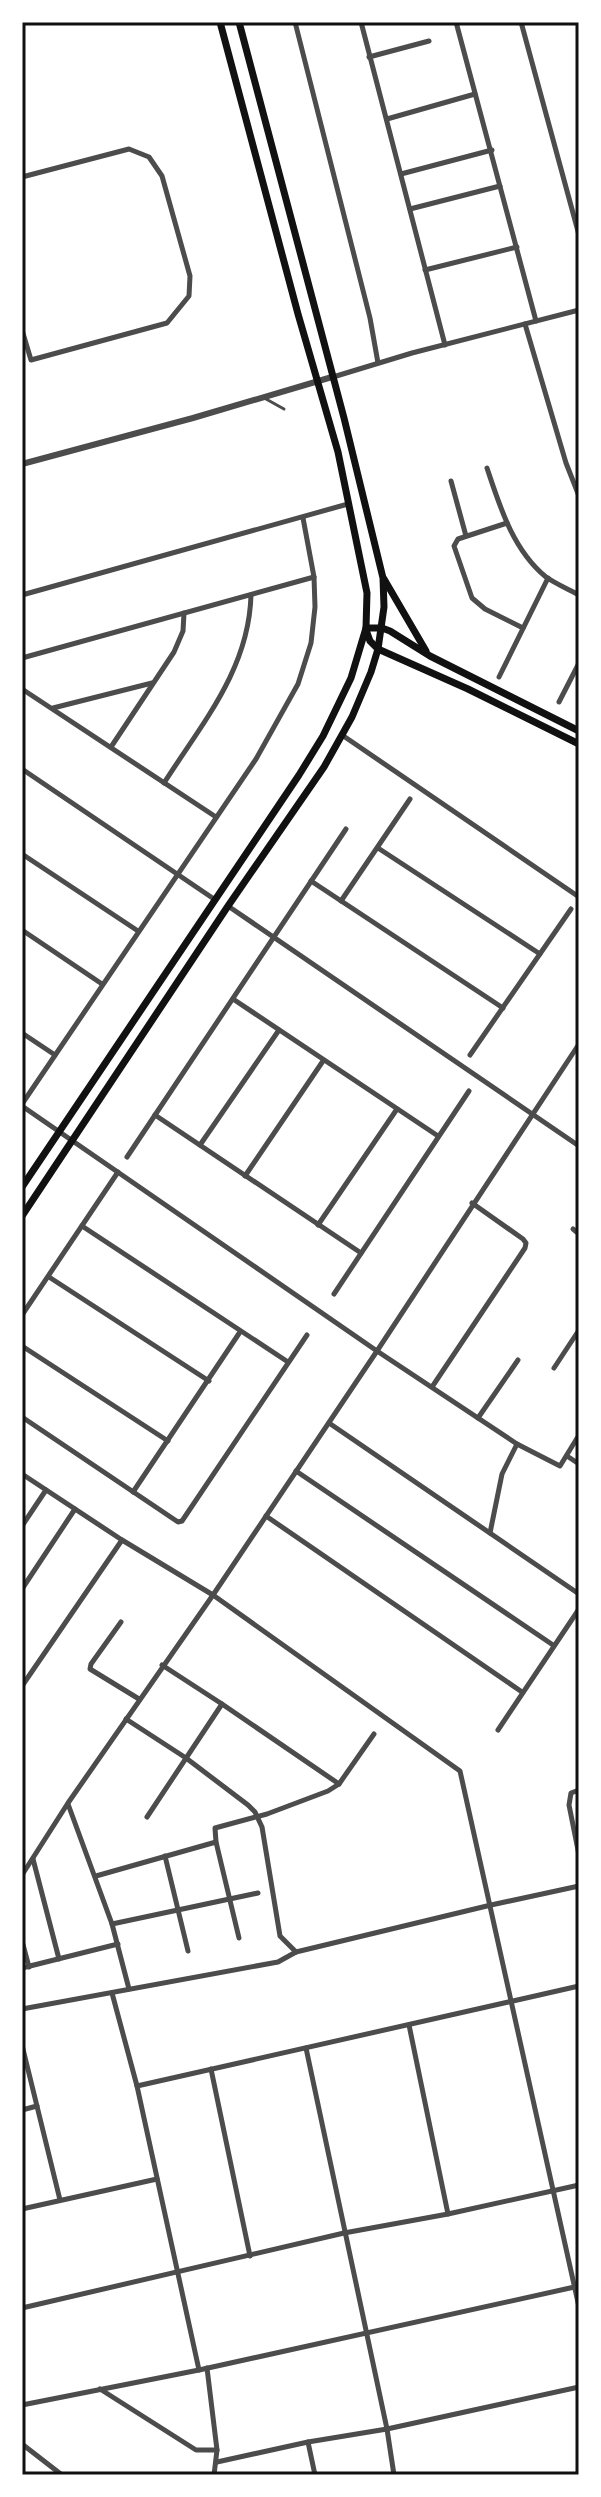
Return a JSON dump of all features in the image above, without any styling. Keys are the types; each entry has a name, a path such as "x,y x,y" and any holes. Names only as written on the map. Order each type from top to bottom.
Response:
{"main road":[{"path":"22,1187 323,736 351,678 366,628 367,593 338,452 220,22"},
{"path":"22,1216 324,767 362,695 382,628 383,578 239,22"},
{"path":"383,578 430,656"},
{"path":"366,628 382,628 430,656 579,731"},
{"path":"366,628 370,641 378,649 579,744"}],"street":[{"path":"295,22 363,290 378,363"},
{"path":"361,22 445,345"},
{"path":"456,22 536,321"},
{"path":"521,22 579,235"},
{"path":"369,57 429,41"},
{"path":"387,119 475,94"},
{"path":"22,177 129,149 149,157 162,176 190,276 189,296 167,323 31,360 22,330"},
{"path":"401,174 492,150"},
{"path":"410,209 500,186"},
{"path":"425,270 517,247"},
{"path":"22,464 378,363 579,310"},
{"path":"525,324 573,487 579,496"},
{"path":"487,468 518,544 548,578 579,595"},
{"path":"451,481 466,536"},
{"path":"22,595 348,504"},
{"path":"303,518 314,577 315,607 311,643 298,684 264,746 22,1105 517,1444 560,1466 579,1435"},
{"path":"507,523 458,539 454,546 472,598 485,609 523,628"},
{"path":"22,658 314,577"},
{"path":"499,677 548,578"},
{"path":"164,783 227,685 250,619 251,595"},
{"path":"111,747 174,652 183,631 184,613"},
{"path":"559,702 579,663"},
{"path":"52,708 153,683"},
{"path":"22,689 216,817"},
{"path":"342,735 579,897"},
{"path":"22,769 214,899"},
{"path":"341,901 410,799"},
{"path":"127,1157 346,829"},
{"path":"378,848 540,954"},
{"path":"22,854 138,931"},
{"path":"311,881 503,1008"},
{"path":"228,906 579,1146"},
{"path":"470,1055 571,909"},
{"path":"22,930 102,984"},
{"path":"233,999 438,1136"},
{"path":"200,1145 279,1030"},
{"path":"22,1033 55,1055"},
{"path":"22,1875 68,1803 329,1423 579,1044"},
{"path":"245,1176 323,1061"},
{"path":"334,1294 469,1091"},
{"path":"318,1225 397,1109"},
{"path":"155,1115 361,1253"},
{"path":"22,1315 118,1172"},
{"path":"432,1387 525,1248 523,1239 472,1203"},
{"path":"82,1226 288,1362"},
{"path":"573,1229 579,1234"},
{"path":"49,1277 209,1381"},
{"path":"554,1368 579,1330"},
{"path":"133,1492 240,1332"},
{"path":"22,1417 178,1522 182,1521 307,1335"},
{"path":"22,1346 168,1441"},
{"path":"478,1418 518,1360"},
{"path":"329,1423 579,1594"},
{"path":"490,1533 502,1474 517,1444"},
{"path":"567,1456 579,1464"},
{"path":"296,1471 553,1645"},
{"path":"22,1474 213,1595 460,1771 577,2286 579,2307"},
{"path":"22,1526 46,1490"},
{"path":"22,1589 75,1509"},
{"path":"266,1516 522,1692"},
{"path":"22,1686 122,1540"},
{"path":"498,1730 579,1609"},
{"path":"121,1622 90,1669 139,1699"},
{"path":"162,1665 339,1784"},
{"path":"147,1817 222,1704"},
{"path":"126,1719 186,1758 248,1805 257,1817 262,1827 280,1936 296,1952"},
{"path":"239,1938 215,1828 257,1817 328,1791 339,1784 374,1734"},
{"path":"579,1790 571,1793 569,1805 579,1855"},
{"path":"68,1803 112,1924 129,1989"},
{"path":"96,1876 216,1842"},
{"path":"165,1856 188,1951"},
{"path":"33,1859 59,1959"},
{"path":"22,2009 278,1962 296,1952 579,1886"},
{"path":"112,1924 258,1893"},
{"path":"22,1941 25,1967 118,1944"},
{"path":"137,2086 579,1986"},
{"path":"112,1993 137,2086 199,2370"},
{"path":"409,2025 448,2214"},
{"path":"22,2045 60,2200"},
{"path":"306,2048 387,2429 394,2475"},
{"path":"211,2069 250,2256"},
{"path":"22,2110 37,2106"},
{"path":"22,2209 157,2179"},
{"path":"22,2308 344,2233 579,2185"},
{"path":"22,2405 199,2370 577,2286"},
{"path":"207,2368 217,2450 214,2475"},
{"path":"217,2462 579,2387"},
{"path":"99,2388 196,2450 217,2450"},
{"path":"308,2442 315,2475"},
{"path":"22,2444 62,2475"}],"lane":[{"path":"263,397 284,409"}]}
